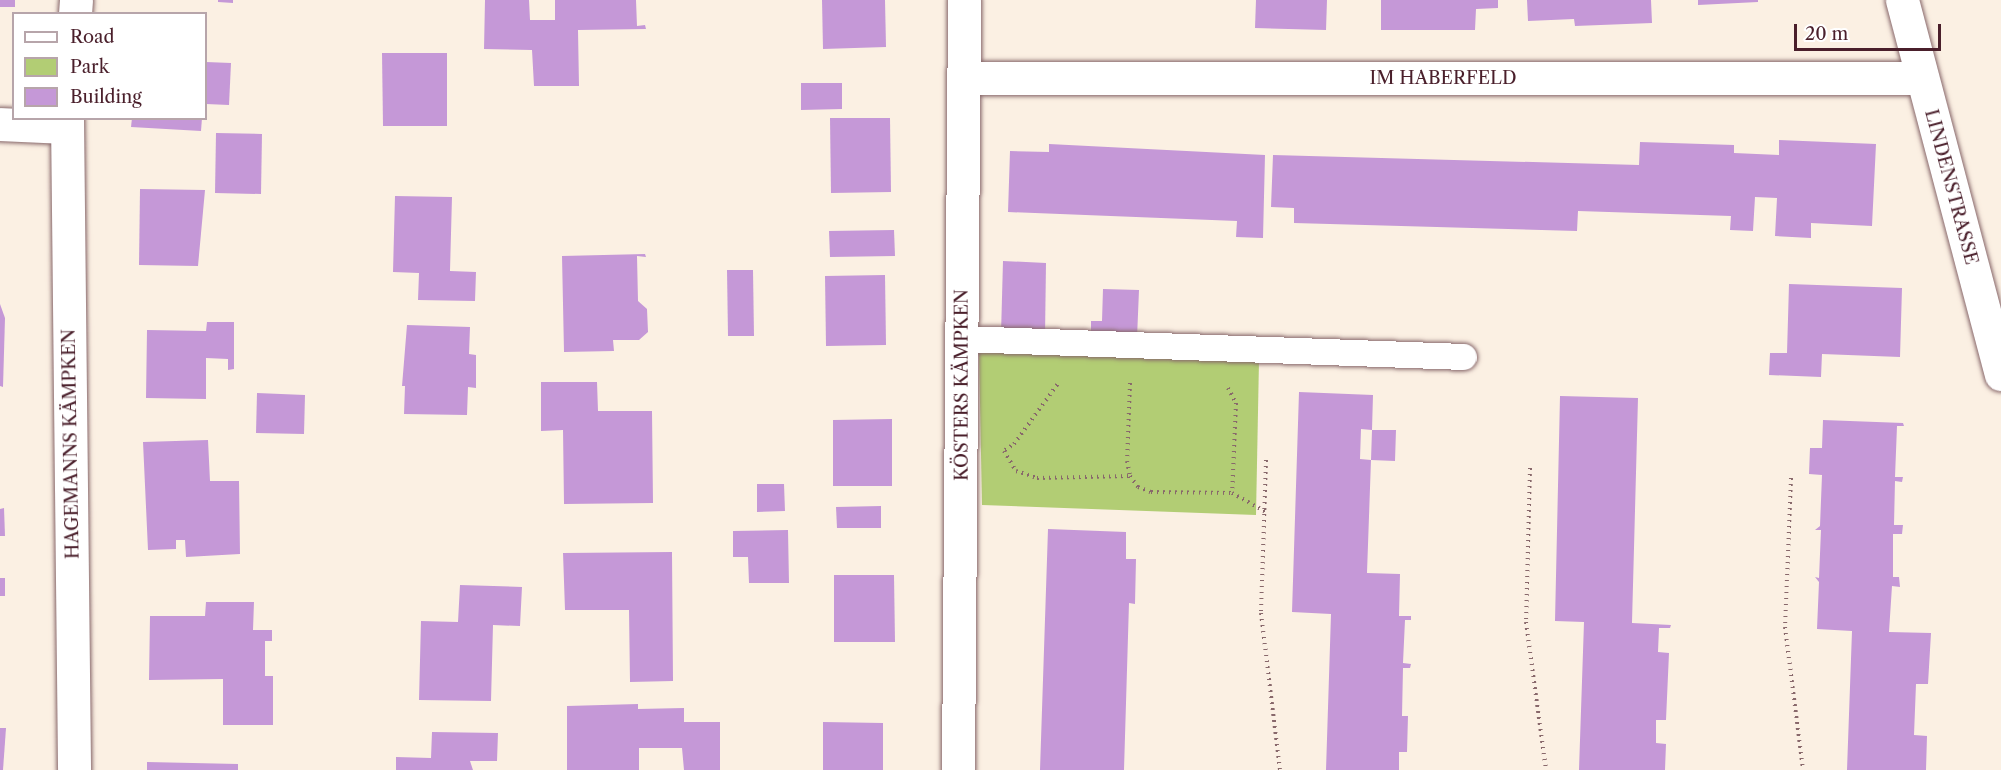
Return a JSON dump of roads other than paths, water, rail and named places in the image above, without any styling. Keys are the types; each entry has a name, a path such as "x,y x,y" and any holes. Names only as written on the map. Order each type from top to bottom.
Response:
{"street":[{"name":"KÖSTERS KÄMPKEN","path":"958,770 964,0"},
{"name":"LINDENSTRASSE","path":"1902,0 2001,374"},
{"name":"IM HABERFELD","path":"965,78 1922,78"},
{"path":"0,124 67,123"},
{"name":"HAGEMANNS KÄMPKEN","path":"67,123 74,770"}],"lane":[{"path":"962,339 1464,357"}]}
